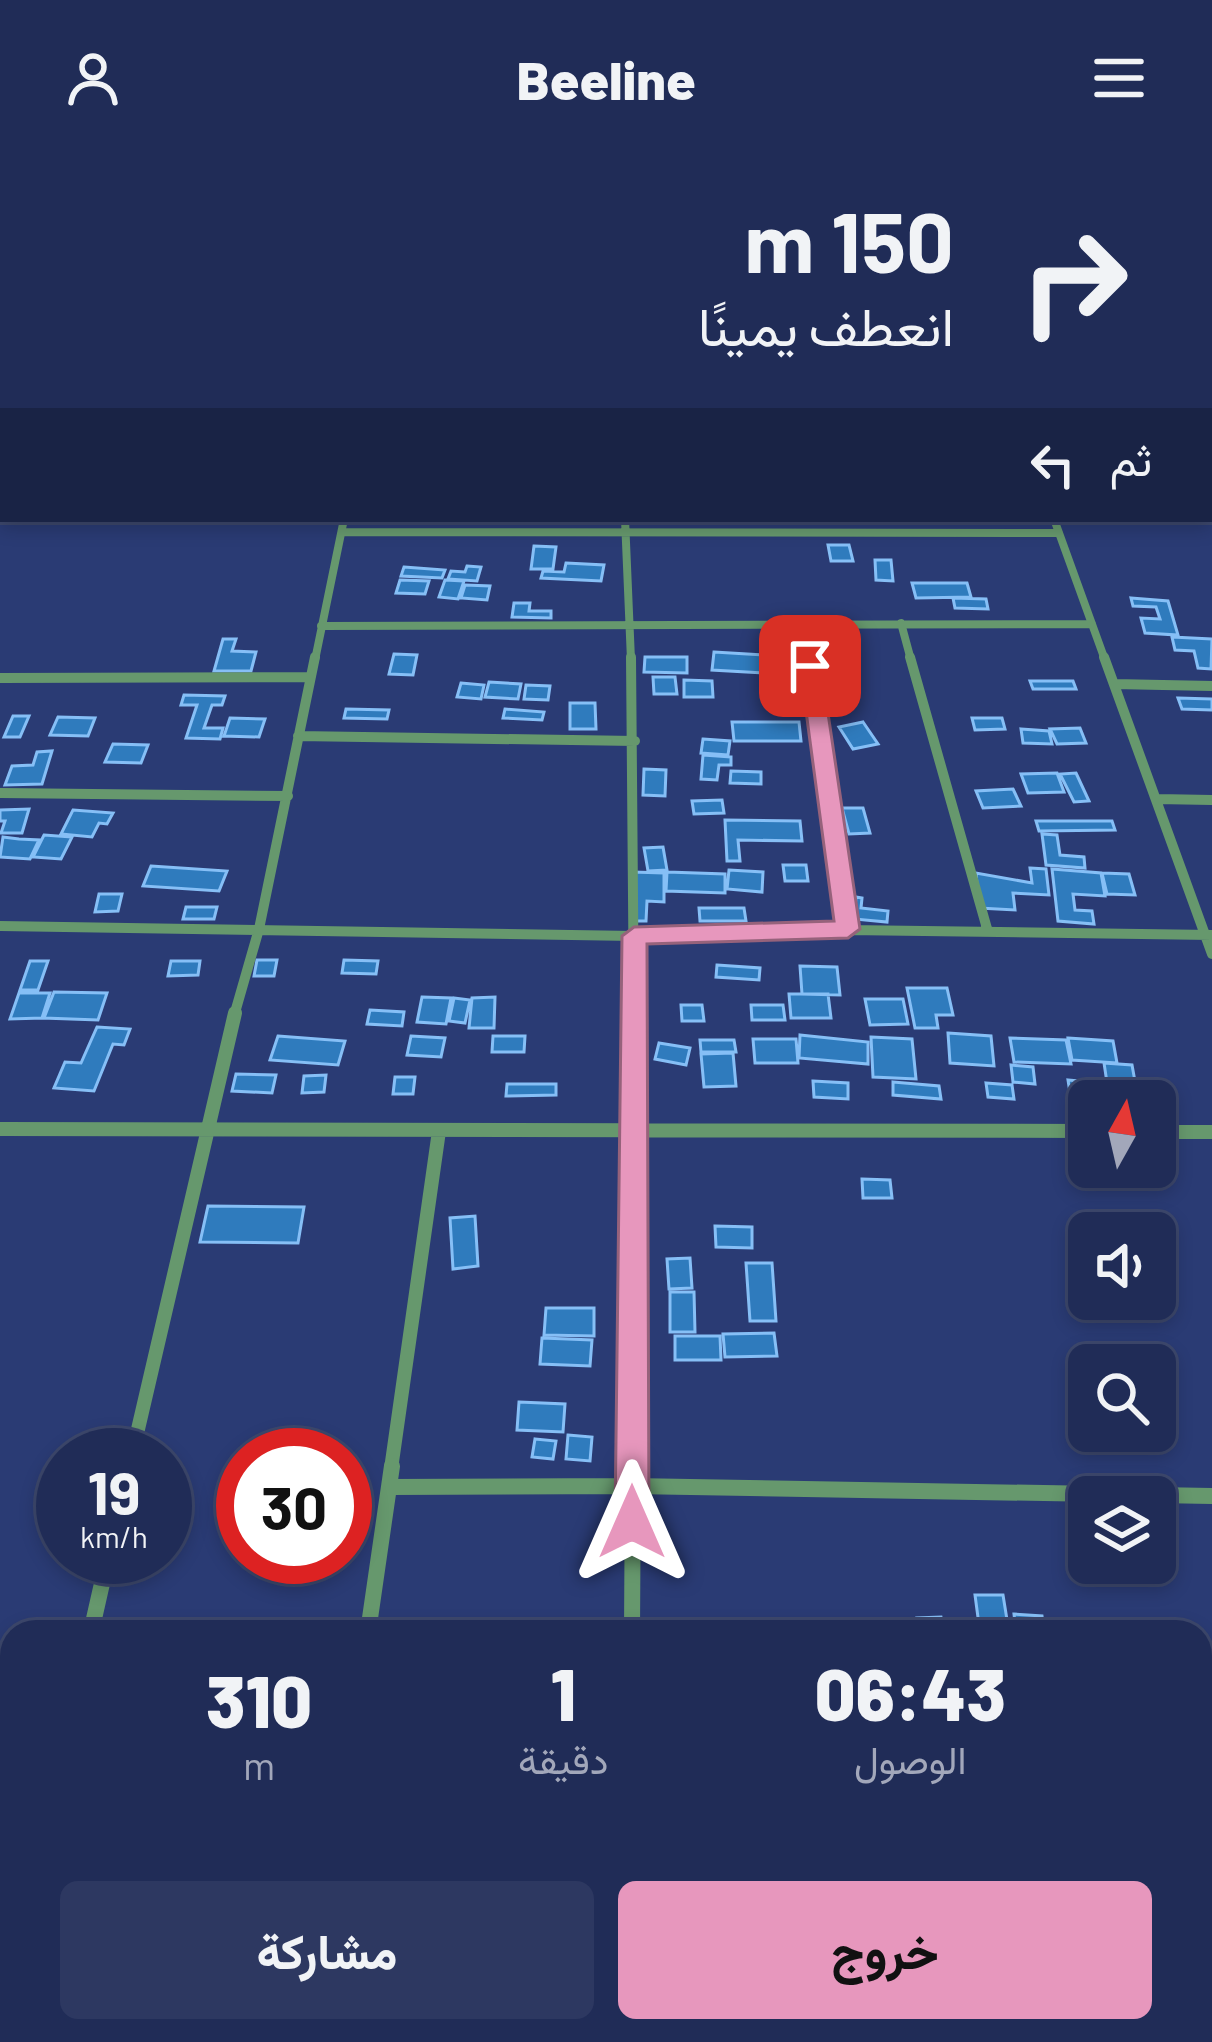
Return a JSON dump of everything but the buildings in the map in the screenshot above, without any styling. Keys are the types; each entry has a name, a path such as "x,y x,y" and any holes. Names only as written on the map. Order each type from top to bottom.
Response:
{"street":[{"path":"625,522 634,741 632,1620"},
{"path":"1055,522 1209,935 1212,954"},
{"path":"138,1428 259,929 343,525 624,535 1059,533"},
{"path":"804,622 848,929"},
{"path":"901,623 988,932"},
{"path":"321,626 1092,624"},
{"path":"0,679 308,676"},
{"path":"1114,684 1212,686"},
{"path":"298,736 634,741"},
{"path":"0,793 288,796"},
{"path":"1157,799 1212,800"},
{"path":"0,926 634,936 848,929 1209,935"},
{"path":"0,1129 1068,1131"},
{"path":"370,1620 439,1131"},
{"path":"1176,1132 1212,1132"},
{"path":"390,1487 632,1486 1212,1496"},
{"path":"94,1620 102,1584"}],"route":[{"path":"632,1522 634,936 848,929 810,666"}]}
